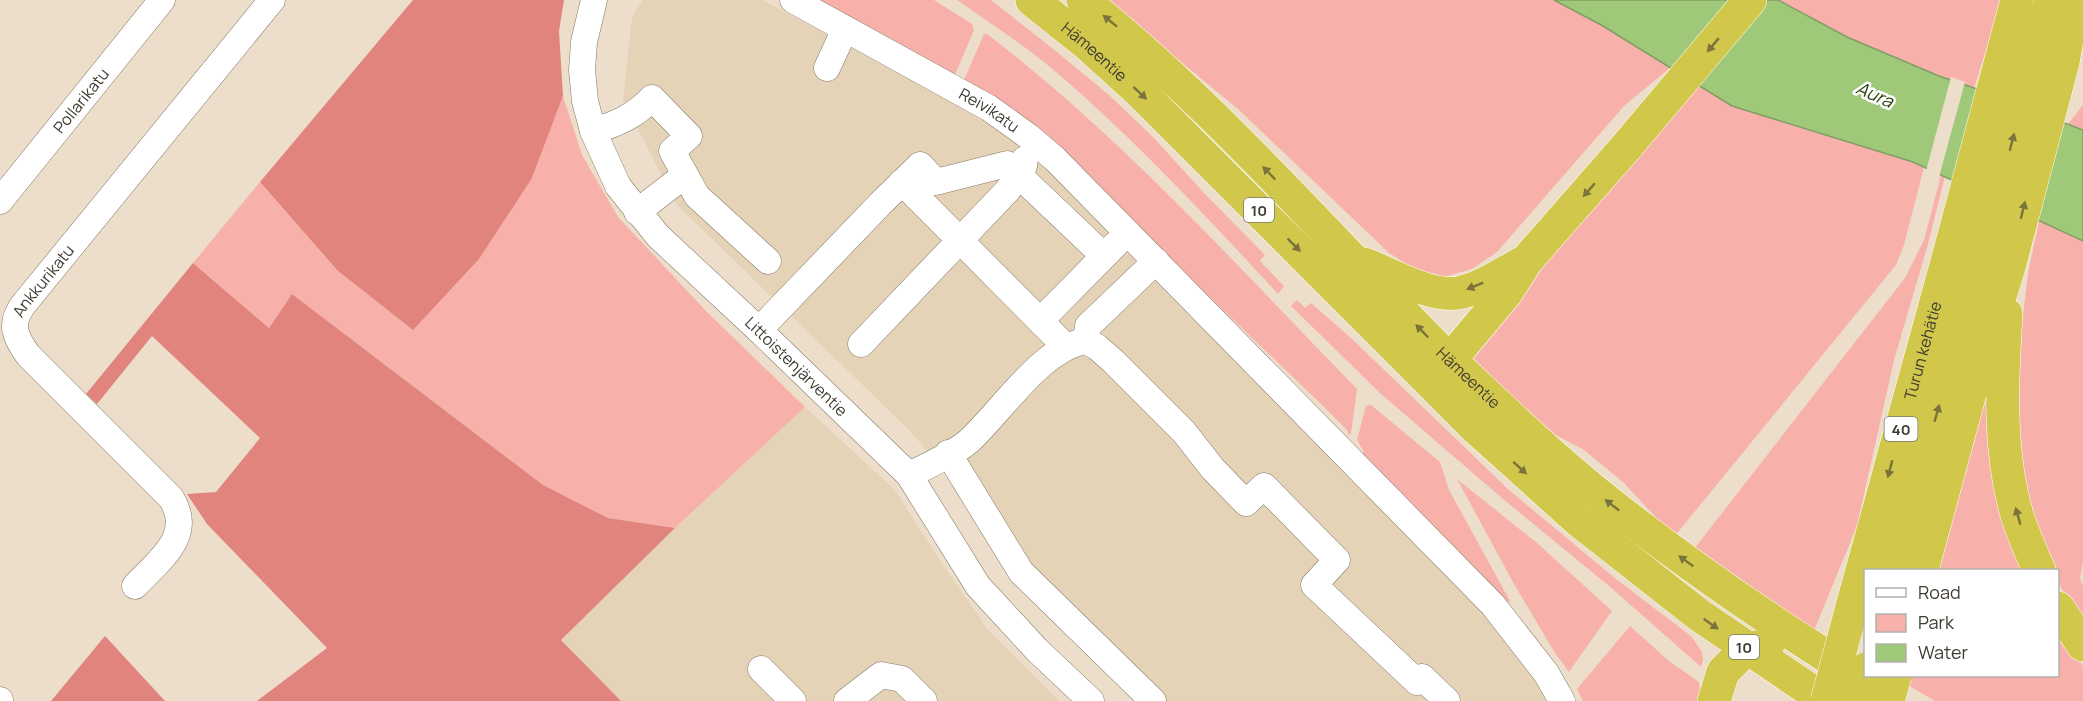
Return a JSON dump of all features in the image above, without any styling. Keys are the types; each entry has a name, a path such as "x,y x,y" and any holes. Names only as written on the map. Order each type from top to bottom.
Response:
{"highway":[{"name":"Hämeentie","path":"1032,0 1086,43 1148,100 1441,394 1578,520 1673,596 1746,649 1826,701"},
{"name":"Hämeentie","path":"1083,0 1166,71 1244,147 1450,360 1594,491 1677,555 1803,642 1898,701"},
{"path":"1441,394 1443,377 1450,360 1506,293 1527,260 1750,0"},
{"name":"Turun kehätie","path":"1892,569 1980,259 2004,47 2017,0"},
{"path":"2049,59 2051,0"},
{"path":"1922,569 1967,402 1980,259 2049,59 2074,0"},
{"path":"1980,259 2002,397 2009,476 2017,514 2038,569"},
{"name":"Turun kehätie","path":"1866,569 1980,259"},
{"path":"1354,260 1394,275 1420,288 1442,294 1459,293 1475,287 1527,260"},
{"name":"Turun kehätie","path":"1826,701 1852,607 1864,574"},
{"path":"2059,609 2083,645"},
{"path":"1717,691 1746,649 1803,642"},
{"path":"1857,701 1864,676"},
{"path":"1888,701 1894,677"}],"street":[{"name":"Pollarikatu","path":"0,201 162,0"},
{"name":"Ankkurikatu","path":"135,586 174,542 181,523 178,510 171,498 27,355 18,341 14,325 15,317 272,0"},
{"name":"Littoistenjärventie","path":"594,0 584,42 582,70 585,102 593,131 618,186 658,236 759,330 909,476 978,586 1037,650 1091,701"},
{"name":"Reivikatu","path":"793,0 981,103 1028,136 1055,159 1493,605 1540,664 1562,701"},
{"path":"827,68 845,29"},
{"path":"593,131 611,126 639,112 652,98 689,136 672,151 696,196 768,261"},
{"path":"861,344 1008,190 1024,166 1028,136"},
{"path":"759,330 920,165 936,182 1007,164 1104,256"},
{"path":"637,212 685,175"},
{"path":"902,182 1040,321 1076,344 1097,347 1113,361 1184,432 1213,469 1246,503 1264,486 1337,560 1314,585 1417,682 1422,677 1447,701"},
{"path":"1040,321 1127,232"},
{"path":"909,476 967,443 1046,360 1076,344 1088,326 1156,261"},
{"path":"948,453 1021,572 1153,701"},
{"path":"761,669 793,701"},
{"path":"850,700 881,675 903,678 924,701"}],"shaded area":[{"path":"413,0 564,0 559,31 563,96 532,178 479,259 413,330 337,270 260,182"},
{"path":"643,0 762,0 948,98 1050,166 1568,701 1141,701 911,432 677,205 623,100 632,17"},
{"path":"193,263 269,328 292,294 543,485 608,518 675,528 561,640 621,701 257,701 327,648 207,524 187,494 216,492 260,438 152,336 97,404 86,394"},
{"path":"805,407 895,490 988,630 1059,701 621,701 561,640 675,528"},
{"path":"105,636 165,701 51,701"}],"green space":[{"path":"819,0 934,0 972,24 974,30 954,77"},
{"path":"957,0 991,0 1109,95 1154,138 1265,255 1260,261 1284,286 1278,294 1110,120 1050,67"},
{"path":"1106,0 1554,0 1603,26 1670,68 1624,106 1497,252 1472,269 1444,277 1419,273 1388,252 1238,109"},
{"path":"1778,0 2002,0 1974,88 1874,49"},
{"path":"984,34 987,34 1037,74 1132,160 1223,250 1357,389 1349,435 1347,430 1320,403 1054,148 966,84 964,80"},
{"path":"1697,84 1732,106 1924,167 1904,245 1896,265 1674,537 1624,483 1584,450 1550,432 1468,356"},
{"path":"563,96 582,155 618,217 706,311 805,407 675,528 608,518 543,485 292,294 269,328 193,263 260,182 337,270 532,178"},
{"path":"2083,105 2083,130 2068,124"},
{"path":"1941,175 1945,176 1894,360 1857,526 1813,633 1694,549 1905,278 1924,240"},
{"path":"2039,221 2083,241 2083,562 2080,578 2083,586 2083,627 2059,584 2059,569 2052,569 2025,500 2014,391 2028,273"},
{"path":"1297,300 1305,308 1311,303 1351,338 1509,490 1616,579 1691,636 1702,652 1701,667 1609,586 1381,394 1291,306"},
{"path":"1984,381 2026,569 1936,569"},
{"path":"1371,405 1440,462 1449,490 1510,601 1504,605 1359,457 1364,452 1357,440 1366,406"},
{"path":"1457,479 1537,543 1612,611 1569,672 1555,653 1514,584"},
{"path":"1630,626 1669,661 1699,682 1701,701 1583,701 1577,689"},
{"path":"2059,633 2083,666 2083,701 1935,701 1906,684 1908,677 2059,677"}],"water":[{"name":"Aura","path":"1554,0 1778,0 1847,37 1939,76 2083,130 2083,241 1913,162 1732,106 1603,26"}],"pier":[{"path":"1951,77 1965,82 1939,177 1926,171"}]}
